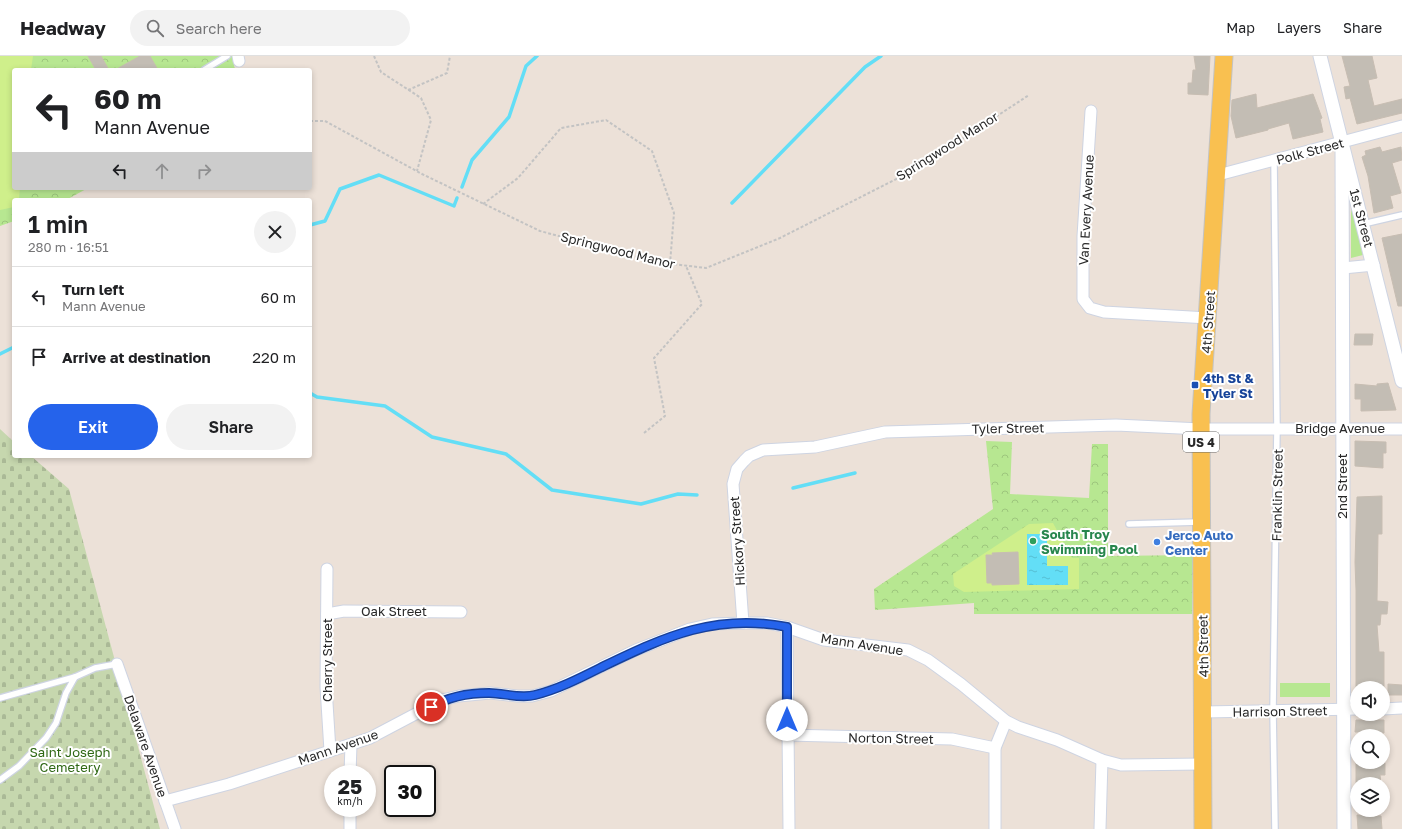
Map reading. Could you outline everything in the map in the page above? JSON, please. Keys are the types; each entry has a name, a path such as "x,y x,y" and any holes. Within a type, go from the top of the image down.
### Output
{"main road":[{"name":"4th Street","path":"1203,829 1201,429 1218,175 1224,56"}],"street":[{"name":"1st Street","path":"1320,56 1374,265 1402,381"},
{"name":"Van Every Avenue","path":"1091,111 1083,236 1083,299 1090,308 1104,312 1208,318"},
{"name":"Polk Street","path":"1218,175 1402,126"},
{"name":"2nd Street","path":"1342,142 1344,829"},
{"path":"1343,268 1374,265"},
{"name":"Tyler Street","path":"744,461 749,456 763,450 814,447 885,432 1116,425 1201,429 1277,428"},
{"name":"Bridge Avenue","path":"1277,428 1402,429"},
{"name":"Hickory Street","path":"743,623 733,484 737,469 744,461"},
{"name":"Cherry Street","path":"327,569 326,687 330,751"},
{"name":"Oak Street","path":"327,614 344,611 462,612"},
{"name":"Mann Avenue","path":"165,801 229,784 370,738 442,700 459,696 490,693 532,696 551,691 636,650 690,629 712,624 767,623 787,627 824,640 908,650 928,660 961,684 1006,721 1018,727 1057,740 1102,760 1121,766 1203,764"},
{"path":"787,627 789,829"},
{"name":"Delaware Avenue","path":"117,664 175,829"},
{"path":"1390,709 1402,708"},
{"name":"Harrison Street","path":"1203,712 1350,710"},
{"path":"995,829 995,748 1006,721"},
{"name":"Norton Street","path":"787,735 952,739 995,748"},
{"path":"350,745 350,765"},
{"path":"1100,829 1102,760"},
{"path":"350,817 350,829"}],"lane":[{"path":"207,68 227,56"},
{"name":"Franklin Street","path":"1274,160 1277,428 1273,711 1275,829"},
{"path":"1363,224 1402,215"},
{"path":"1129,524 1201,522"},
{"path":"0,698 75,677 96,668 117,664"},
{"path":"0,780 19,766 46,738 56,723 66,693 75,677"}],"path":[{"path":"374,56 381,72 421,98 431,120 417,171"},
{"path":"408,90 447,73 450,56"},
{"name":"Springwood Manor","path":"312,121 325,121 417,171 540,231 656,262 706,268 780,238 918,168 1029,95"},
{"path":"483,204 518,178 561,128 606,120 652,151 674,213 670,264"},
{"path":"644,433 665,416 654,358 702,304 686,266"}],"green space":[{"path":"0,56 244,56 234,65 235,68 12,68 12,190 84,190 70,198 12,198 12,222 0,226"},
{"path":"0,56 33,56 31,68 12,68 12,190 20,190 19,198 12,198 12,207 0,210"},
{"path":"1351,204 1354,205 1363,255 1351,258"},
{"name":"Saint Joseph Cemetery","path":"0,429 12,440 12,458 33,458 69,489 160,829 0,829"},
{"name":"South Troy Swimming Pool","path":"986,441 1012,442 1010,494 1089,498 1092,444 1108,444 1108,556 1193,555 1192,614 974,614 974,603 875,610 874,589 993,509"},
{"name":"South Troy Swimming Pool","path":"1053,523 1072,558 1079,558 1079,589 964,592 954,586 953,574 1029,524"},
{"path":"1280,683 1330,683 1330,697 1280,697"}],"water":[{"name":"South Troy Swimming Pool","path":"1027,534 1047,534 1047,566 1068,566 1068,585 1027,585"}],"building":[{"path":"88,56 101,56 108,68 95,68"},
{"path":"140,56 150,56 157,68 119,68"},
{"path":"1194,56 1210,56 1208,95 1188,94 1188,83 1192,83 1193,70 1196,70"},
{"path":"1342,56 1372,56 1377,78 1368,80 1374,106 1402,99 1402,113 1357,124 1350,98 1346,99 1344,87 1350,86"},
{"path":"1256,94 1257,108 1313,94 1322,118 1320,119 1323,132 1293,139 1289,123 1236,138 1231,116 1232,100"},
{"path":"1380,147 1382,152 1401,147 1402,160 1392,163 1401,193 1390,196 1393,208 1374,213 1368,176 1362,157 1366,155 1365,151"},
{"path":"1402,234 1402,306 1398,306 1382,238"},
{"path":"1355,334 1373,334 1372,345 1354,345"},
{"path":"1388,383 1396,410 1361,411 1361,399 1355,399 1355,384 1377,386 1377,384"},
{"path":"1355,441 1386,442 1386,453 1383,453 1383,468 1355,466"},
{"path":"1382,496 1382,534 1378,534 1377,601 1388,602 1387,614 1381,614 1380,625 1377,625 1379,652 1384,652 1384,681 1356,681 1355,562 1357,497"},
{"path":"1018,552 1019,584 992,585 992,583 987,583 986,555 993,555 992,553"},
{"path":"1390,684 1402,685 1402,695 1390,695"},
{"path":"1356,721 1384,721 1384,729 1355,729"},
{"path":"1356,769 1385,769 1385,775 1380,775 1380,777 1356,777"},
{"path":"1357,817 1381,817 1382,829 1358,829"}],"waterway":[{"path":"462,187 472,160 509,117 526,66 537,56"},
{"path":"732,203 865,67 881,56"},
{"path":"312,224 325,221 340,189 379,175 454,206 457,198"},
{"path":"0,354 12,348"},
{"path":"312,394 317,397 385,406 432,437 506,454 552,490 641,504 678,494 697,495"},
{"path":"793,488 855,473"}],"place":[{"name":"4th St & Tyler St","path":"1195,385"},
{"name":"South Troy Swimming Pool","path":"1033,541"},
{"name":"Jerco Auto Center","path":"1157,542"}],"route":[{"path":"431,707 442,700 459,696 490,693 532,696 551,691 636,650 690,629 712,624 767,623 787,627 787,720"}]}
